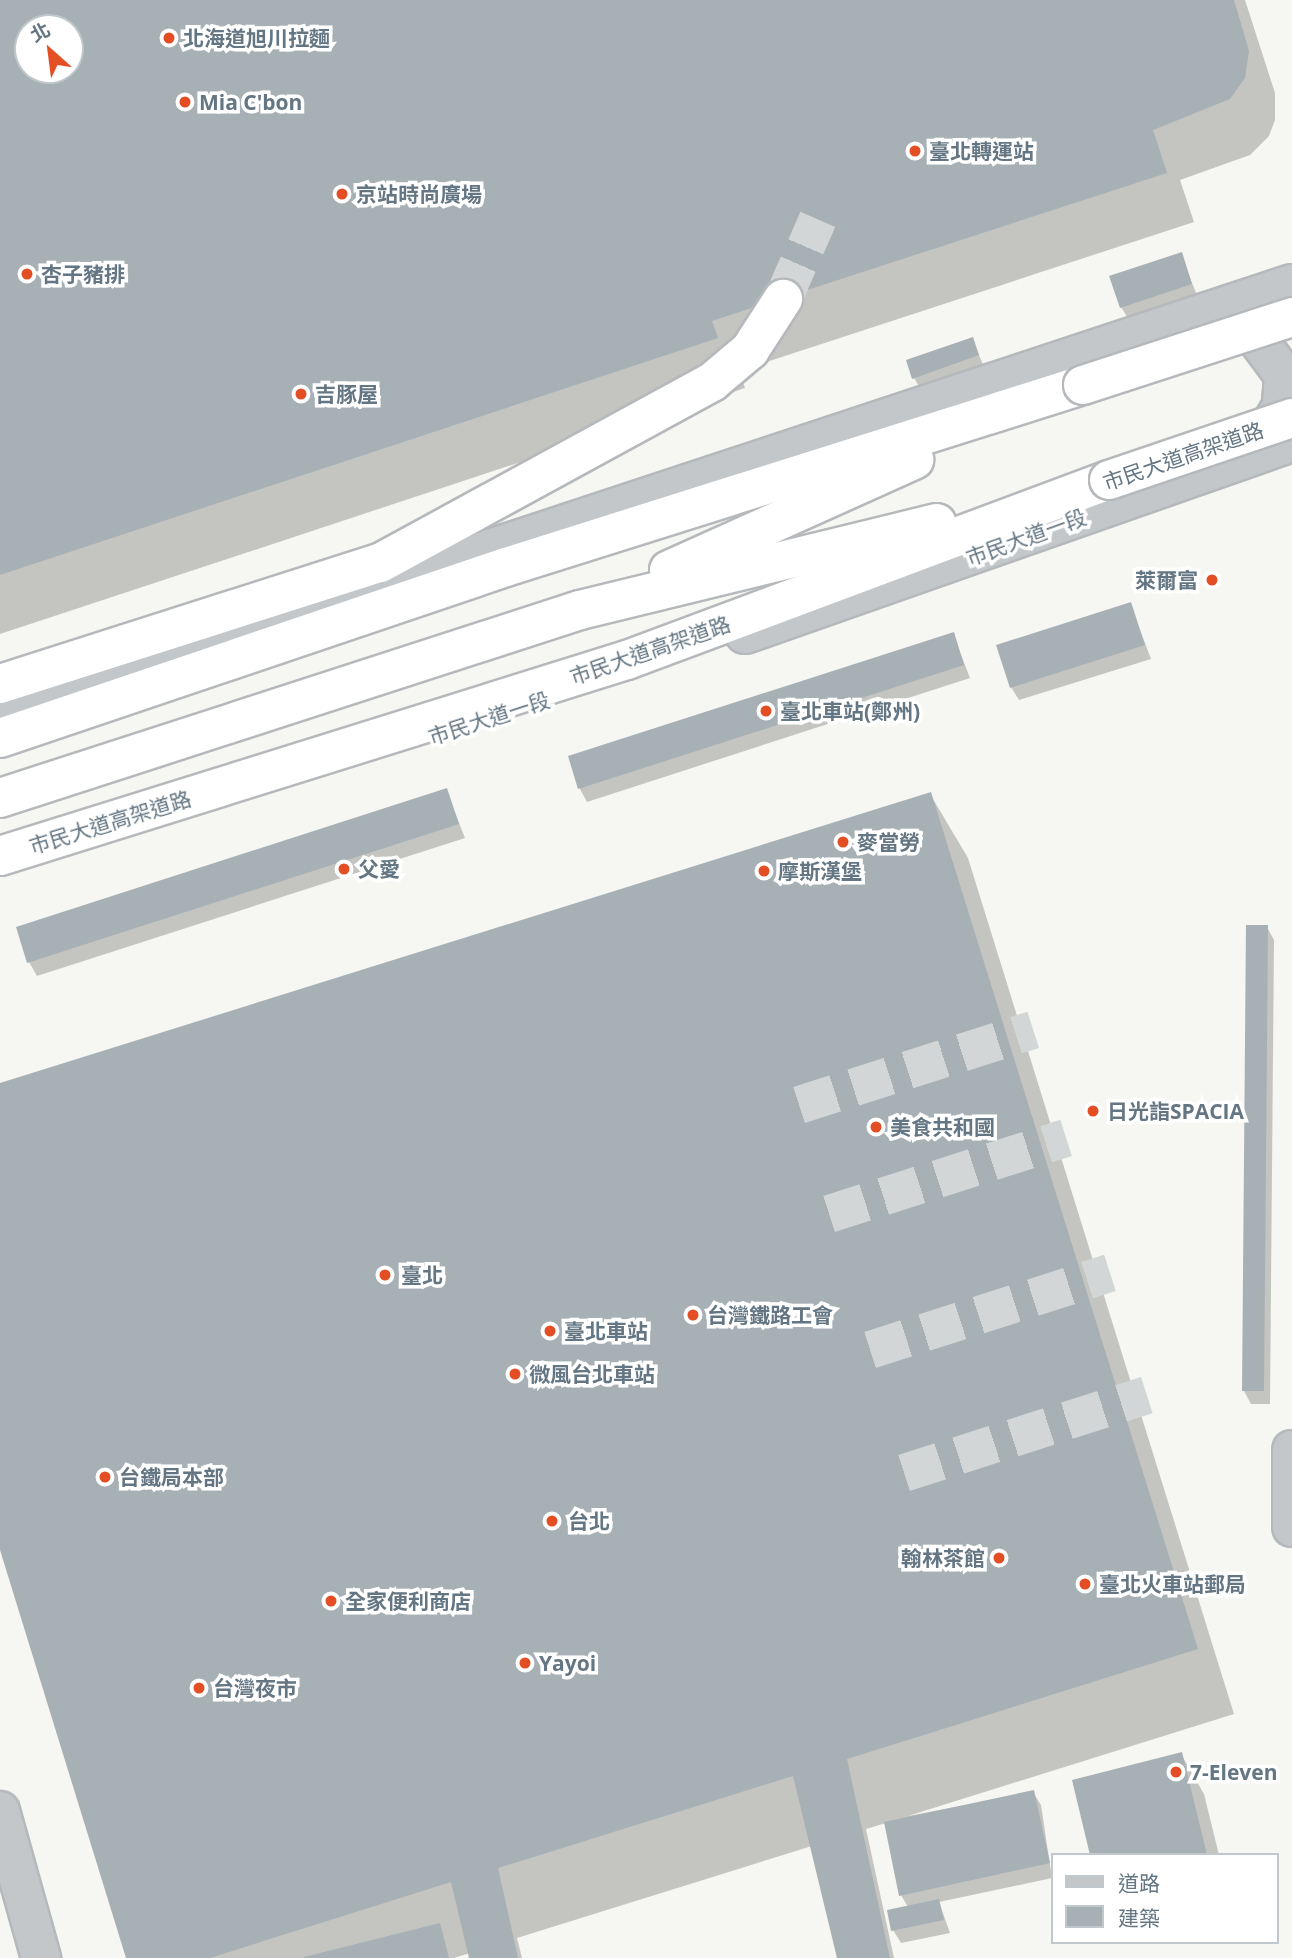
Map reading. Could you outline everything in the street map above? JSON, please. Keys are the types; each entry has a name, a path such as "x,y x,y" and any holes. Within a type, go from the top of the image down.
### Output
{"highway":[{"path":"0,684 380,563 712,382 750,350 783,299"},
{"path":"0,738 506,567 1292,317"},
{"path":"580,610 1083,385"},
{"name":"市民大道高架道路","path":"0,856 627,660 1109,480 1292,418"},
{"path":"0,798 580,610 1109,480"}],"street":[{"path":"0,711 1292,284"},
{"path":"1216,308 1246,324 1284,375 1282,406 1268,435 1250,457"},
{"name":"市民大道一段","path":"0,874 871,593 1292,442"},
{"path":"1292,1450 1292,1527"},
{"path":"0,1811 41,1958"}],"building":[{"name":"京站時尚廣場","path":"0,0 1234,0 1249,51 1245,78 1230,99 1153,130 1167,173 712,321 718,338 0,575"},
{"path":"1182,252 1192,284 1120,308 1109,276"},
{"path":"973,337 979,355 912,379 906,360"},
{"path":"1131,602 1145,645 1010,688 996,645"},
{"name":"臺北車站(鄭州)","path":"954,632 964,665 578,789 568,756"},
{"path":"447,788 459,824 27,963 16,927"},
{"name":"臺北車站","path":"931,792 1198,1649 847,1759 890,1958 837,1958 793,1776 498,1868 518,1958 469,1958 451,1882 210,1958 126,1958 0,1550 0,1083"},
{"path":"1246,925 1268,925 1264,1391 1242,1391"},
{"path":"1182,1752 1207,1853 1090,1853 1072,1780"},
{"path":"1034,1790 1050,1863 899,1896 884,1822"},
{"path":"939,1899 944,1920 891,1931 887,1910"},
{"path":"440,1923 449,1958 304,1958 304,1957"}],"tunnel":[{"path":"783,299 818,219"},
{"path":"799,1105 1033,1030"},
{"path":"829,1214 1066,1138"},
{"path":"870,1350 1110,1273"},
{"path":"904,1473 1147,1395"}],"place":[{"name":"北海道旭川拉麵","path":"169,38"},
{"name":"Mia C'bon","path":"185,102"},
{"name":"臺北轉運站","path":"915,151"},
{"name":"京站時尚廣場","path":"342,194"},
{"name":"杏子豬排","path":"27,274"},
{"name":"吉豚屋","path":"301,394"},
{"name":"萊爾富","path":"1212,580"},
{"name":"臺北車站(鄭州)","path":"766,711"},
{"name":"麥當勞","path":"843,842"},
{"name":"父愛","path":"344,869"},
{"name":"摩斯漢堡","path":"764,871"},
{"name":"日光詣SPACIA","path":"1093,1111"},
{"name":"美食共和國","path":"876,1127"},
{"name":"臺北","path":"385,1275"},
{"name":"台灣鐵路工會","path":"693,1315"},
{"name":"臺北車站","path":"550,1331"},
{"name":"微風台北車站","path":"515,1374"},
{"name":"台鐵局本部","path":"105,1477"},
{"name":"台北","path":"552,1521"},
{"name":"翰林茶館","path":"999,1558"},
{"name":"臺北火車站郵局","path":"1085,1584"},
{"name":"全家便利商店","path":"331,1601"},
{"name":"Yayoi","path":"525,1663"},
{"name":"台灣夜市","path":"199,1688"},
{"name":"7-Eleven","path":"1176,1772"}]}
